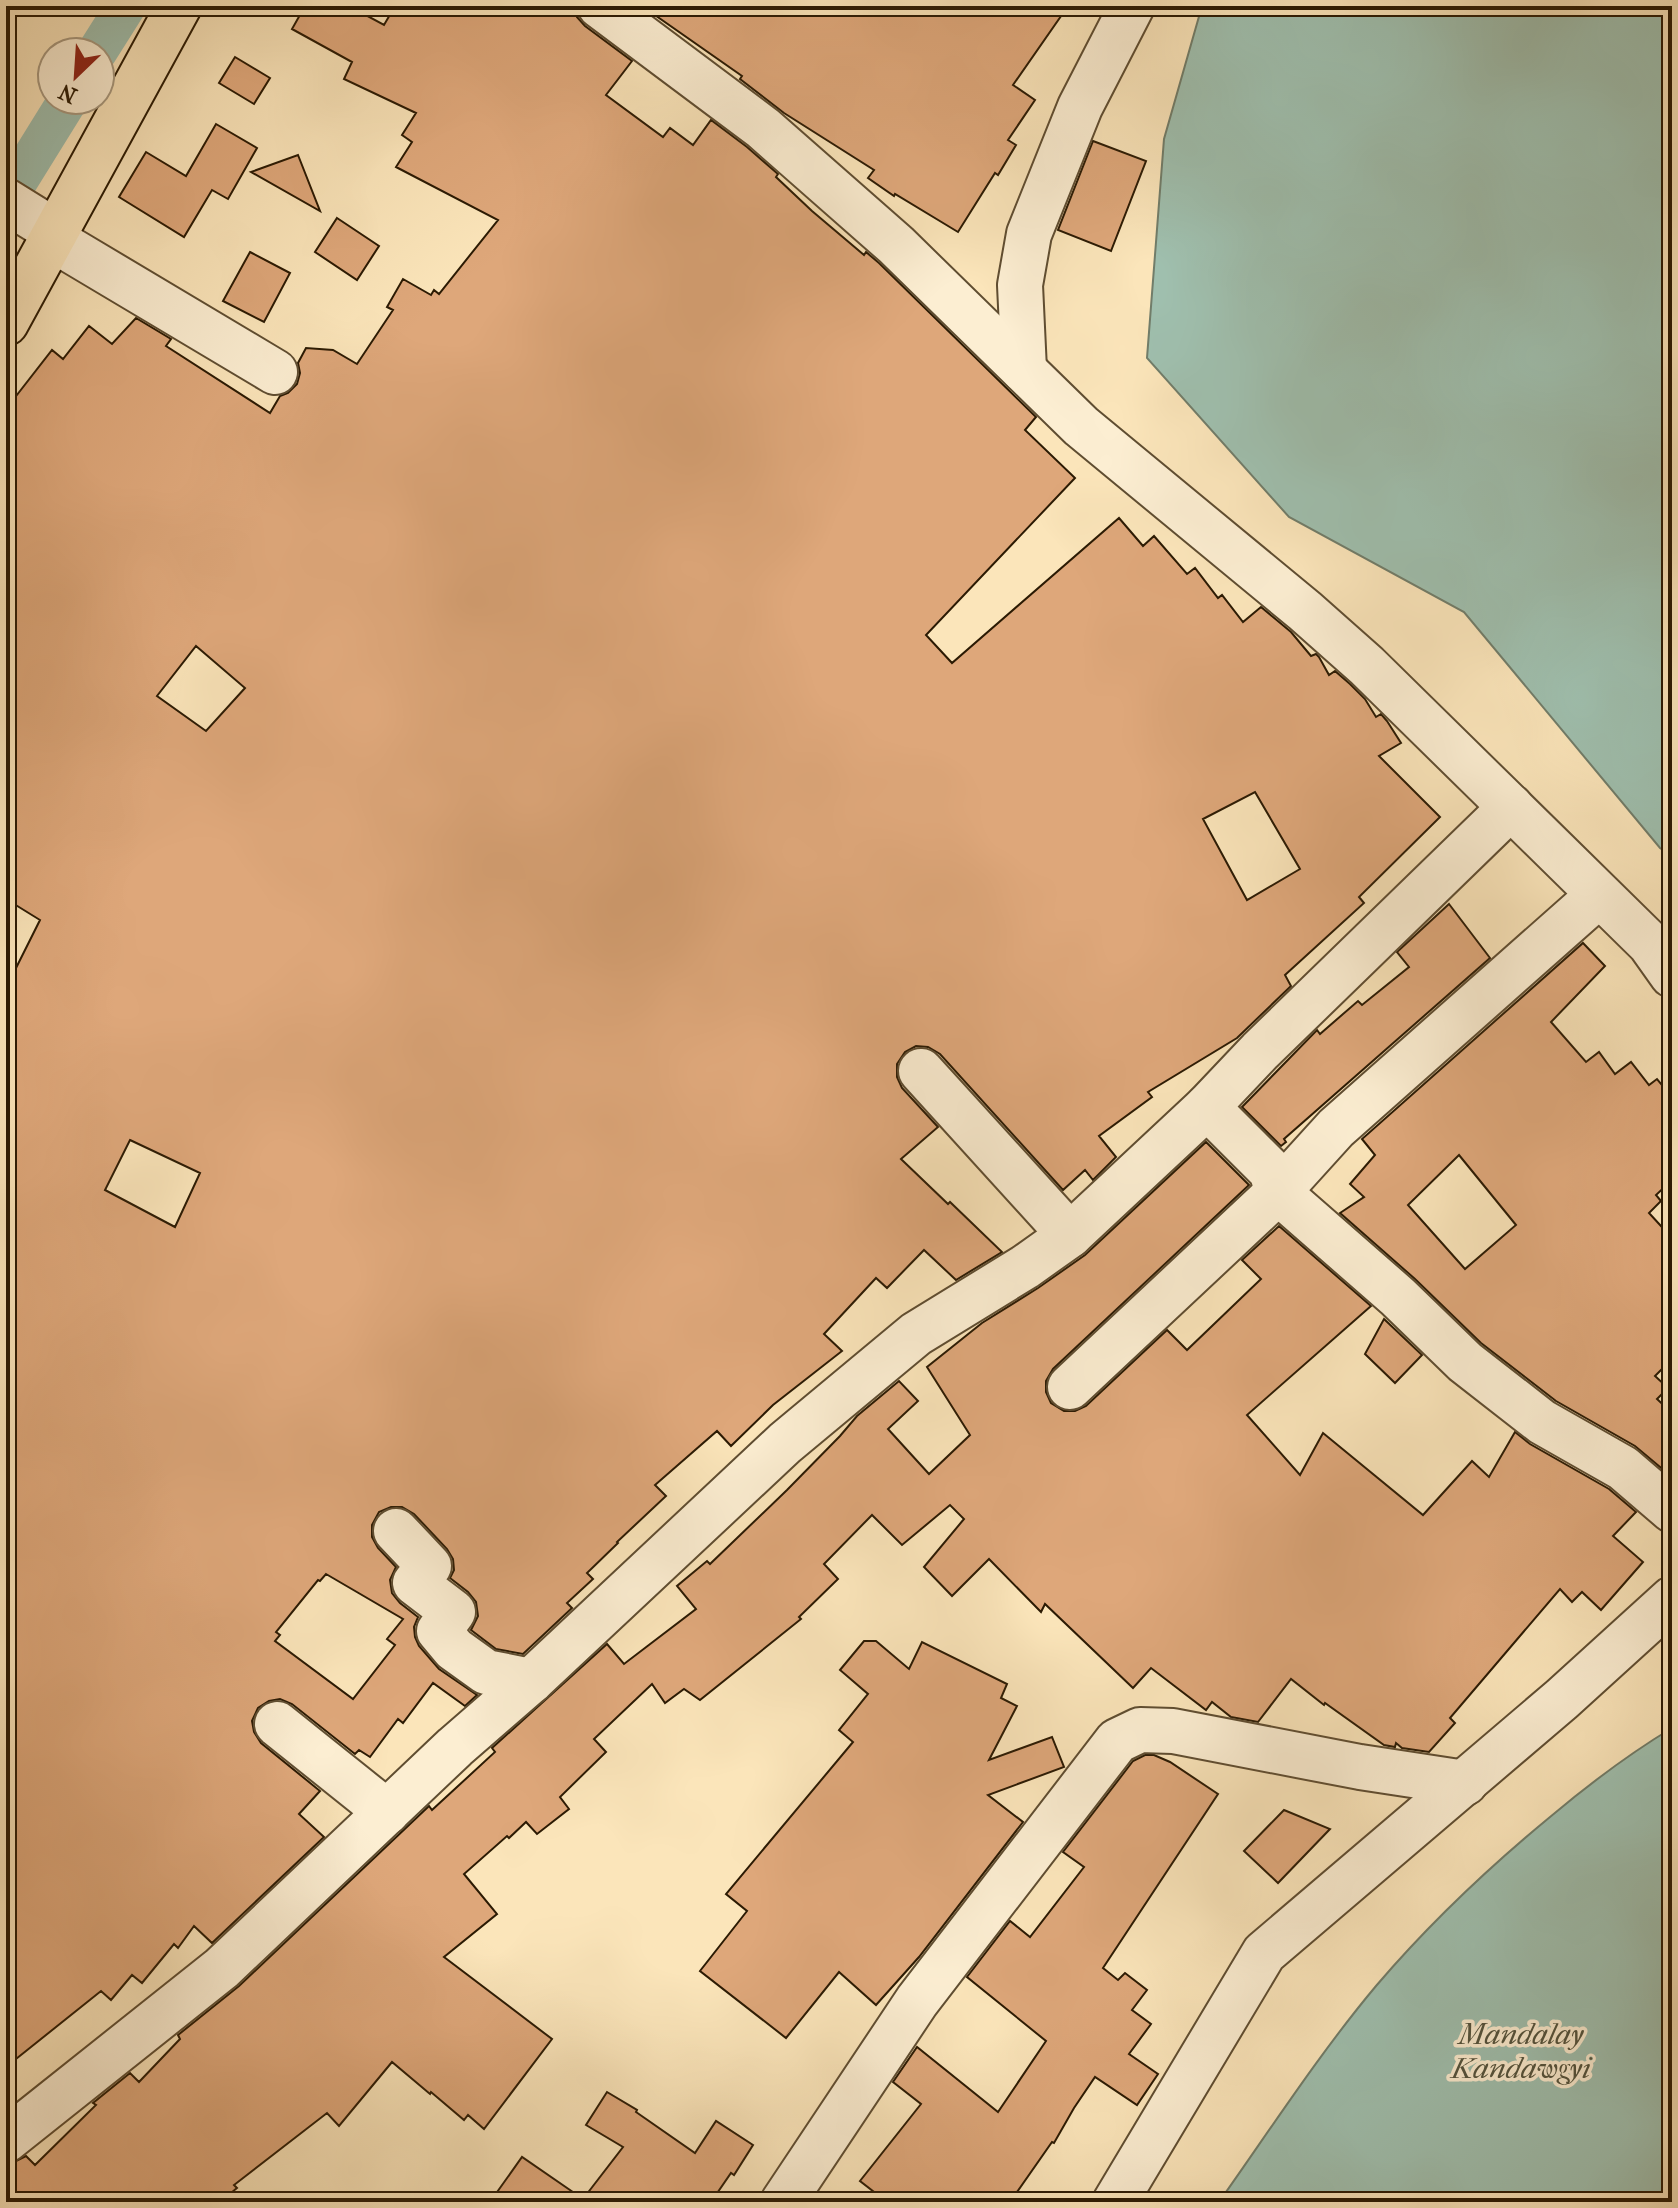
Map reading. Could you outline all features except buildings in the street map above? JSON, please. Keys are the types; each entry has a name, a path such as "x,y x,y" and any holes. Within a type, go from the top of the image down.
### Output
{"main road":[{"path":"6,323 36,222 179,6"}],"street":[{"path":"600,6 763,128 896,245 1081,426 1316,620 1367,666 1650,944 1672,975"},
{"path":"1024,370 1020,285 1029,234 1080,107 1132,6"},
{"path":"36,222 275,372"},
{"path":"6,2140 222,1968 455,1747 531,1681 808,1423 916,1334 1025,1267 1070,1235 1207,1107 1260,1051 1511,807"},
{"path":"1070,1387 1278,1192 1336,1128 1599,895"},
{"path":"921,1071 1070,1235"},
{"path":"1207,1107 1271,1171 1278,1192 1398,1297 1465,1362 1542,1422 1623,1468 1672,1510"},
{"path":"396,1531 429,1566 415,1583 453,1612 439,1631 454,1649 486,1672 531,1681"},
{"path":"1115,2202 1264,1953 1562,1699 1672,1599"},
{"path":"277,1724 387,1812"},
{"path":"783,2202 917,2001 1117,1741 1140,1730 1173,1731 1360,1767 1465,1783"}],"water":[{"path":"1202,6 1672,6 1672,856 1660,848 1464,612 1289,517 1147,358 1164,139"},
{"name":"Mandalay Kandawgyi","path":"1672,1728 1672,2202 1219,2202 1335,2038 1376,1986 1438,1919 1481,1877 1579,1793"}],"waterway":[{"path":"107,36 126,6"},
{"path":"6,200 58,116"}]}
